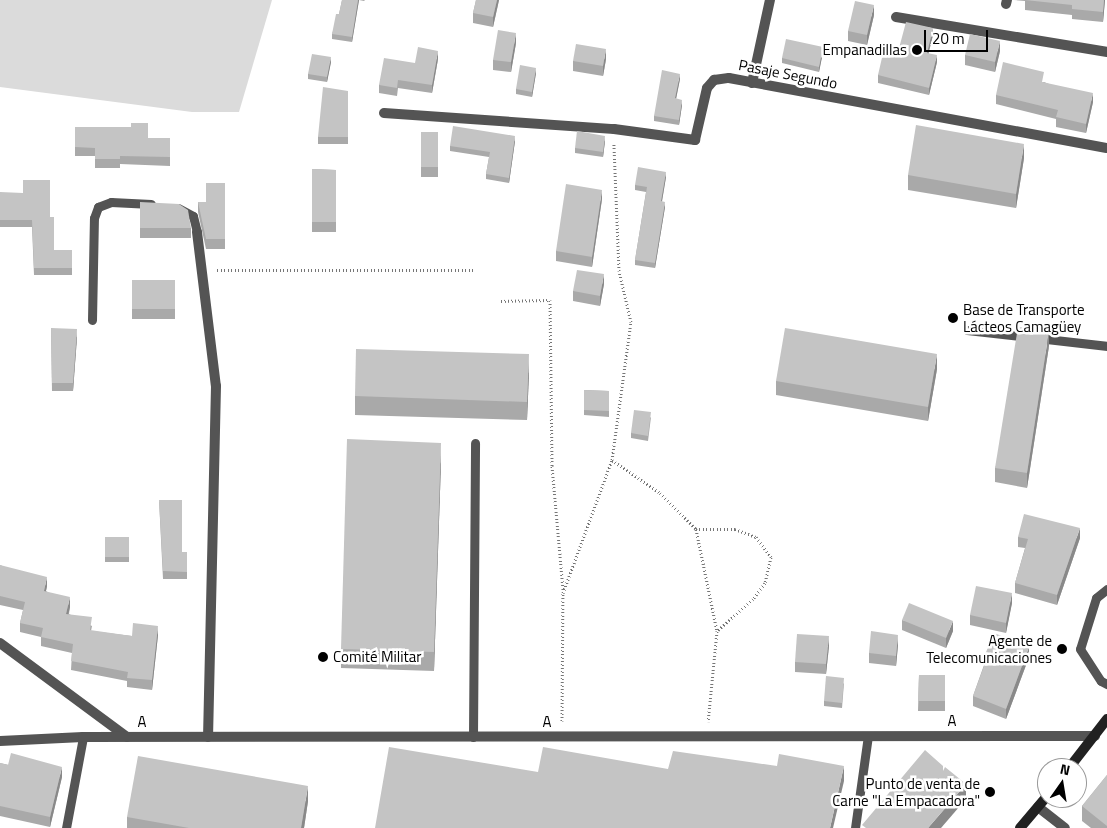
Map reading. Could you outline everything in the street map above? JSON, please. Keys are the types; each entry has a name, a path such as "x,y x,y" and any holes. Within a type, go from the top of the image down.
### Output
{"main road":[{"path":"1077,758 1107,719"},
{"path":"1020,828 1037,808"}],"street":[{"path":"752,83 770,0"},
{"path":"896,17 1107,52"},
{"name":"Pasaje Segundo","path":"384,113 614,129 695,140 707,88 714,80 729,78 1107,148"},
{"path":"197,232 216,386 208,737"},
{"path":"0,643 126,737"},
{"name":"A","path":"0,741 83,737 1095,736"},
{"path":"1039,808 1065,828"}],"lane":[{"path":"92,320 94,218 98,207 111,202 182,208 193,216 197,232"},
{"path":"967,330 1107,346"},
{"path":"473,737 475,443"},
{"path":"1107,589 1096,598 1080,648 1101,681 1107,684"},
{"path":"854,828 868,736"},
{"path":"66,828 83,737"}],"path":[{"path":"563,593 612,460 631,322 619,271 614,129"},
{"path":"202,270 474,270"},
{"path":"501,301 550,300 552,466 563,593 561,736"},
{"path":"612,460 660,494 696,528 716,631 706,736"},
{"path":"696,528 735,529 756,537 770,557 764,584 753,599 716,631"}],"shaded area":[{"path":"0,0 272,0 239,112 192,112 0,87"}],"building":[{"path":"342,0 358,0 352,37 332,34 336,14 339,14"},
{"path":"476,0 497,0 493,17 473,13"},
{"path":"1025,0 1104,0 1103,12 1072,9 1072,5"},
{"path":"855,1 874,5 867,35 848,31"},
{"path":"906,22 933,28 927,53 937,55 929,88 878,75 884,49 898,52"},
{"path":"498,30 516,33 511,62 493,60"},
{"path":"970,34 1000,41 995,62 965,55"},
{"path":"786,39 823,47 819,67 782,58"},
{"path":"576,44 606,49 603,66 573,61"},
{"path":"418,47 438,51 432,85 398,80 397,88 379,85 384,58 415,63"},
{"path":"312,54 331,57 327,77 308,74"},
{"path":"1003,62 1044,72 1042,82 1093,93 1086,124 1056,117 1058,110 996,95"},
{"path":"520,65 536,68 532,92 516,89"},
{"path":"662,70 680,74 675,98 682,100 679,120 654,116"},
{"path":"323,87 348,91 348,137 318,137"},
{"path":"131,123 148,123 148,138 170,138 170,157 120,156 120,159 95,159 95,148 75,147 75,127 131,127"},
{"path":"916,125 1024,144 1016,194 908,175"},
{"path":"453,126 515,136 509,178 486,174 490,152 450,146"},
{"path":"577,131 605,136 603,152 575,148"},
{"path":"421,132 438,132 438,167 421,167"},
{"path":"638,167 666,172 661,201 665,202 655,263 635,260 647,187 635,185"},
{"path":"312,169 336,170 336,222 312,222"},
{"path":"23,180 50,180 50,217 54,217 54,250 72,250 72,268 34,268 32,220 0,220 0,192 23,193"},
{"path":"206,183 225,183 225,239 206,239 198,202 206,202"},
{"path":"566,184 602,190 592,257 556,251"},
{"path":"140,202 179,204 188,210 191,228 140,228"},
{"path":"577,270 604,274 600,296 573,291"},
{"path":"132,280 175,280 175,309 132,309"},
{"path":"1018,327 1049,331 1027,473 995,468"},
{"path":"51,328 77,329 73,383 52,383"},
{"path":"785,328 937,354 928,407 776,381"},
{"path":"356,349 529,354 527,402 355,396"},
{"path":"584,390 609,391 609,411 584,410"},
{"path":"634,410 651,412 648,436 631,433"},
{"path":"347,439 441,443 434,652 341,649"},
{"path":"159,500 182,500 182,552 187,552 187,572 163,571"},
{"path":"1024,514 1080,528 1057,595 1015,583 1028,539 1018,537"},
{"path":"105,537 129,537 129,557 105,557"},
{"path":"0,565 47,577 44,591 70,597 66,614 92,617 90,630 132,636 133,623 158,626 152,680 127,678 128,672 71,661 73,644 41,637 43,628 20,623 25,602 0,596"},
{"path":"976,586 1012,593 1006,623 970,615"},
{"path":"909,603 953,621 946,638 902,620"},
{"path":"871,631 898,635 896,656 869,653"},
{"path":"994,633 1029,647 1006,709 973,696 987,658 984,657"},
{"path":"797,634 829,636 826,664 795,662"},
{"path":"919,675 945,675 945,701 918,701"},
{"path":"826,676 844,678 842,703 824,701"},
{"path":"389,747 538,772 543,747 668,769 673,751 777,766 779,754 844,766 830,828 375,828"},
{"path":"925,750 943,766 943,771 945,767 966,784 928,828 866,828 862,825"},
{"path":"11,753 62,767 50,817 0,806 0,763 8,765"},
{"path":"138,756 308,786 301,828 189,828 127,817"},
{"path":"1107,775 1107,826 1084,808 1087,808 1087,800"}],"place":[{"name":"Empanadillas","path":"917,50"},
{"name":"Base de Transporte Lácteos Camagüey","path":"953,318"},
{"name":"Agente de Telecomunicaciones","path":"1062,649"},
{"name":"Comité Militar","path":"323,657"},
{"name":"Punto de venta de Carne \"La Empacadora\"","path":"990,792"}]}
